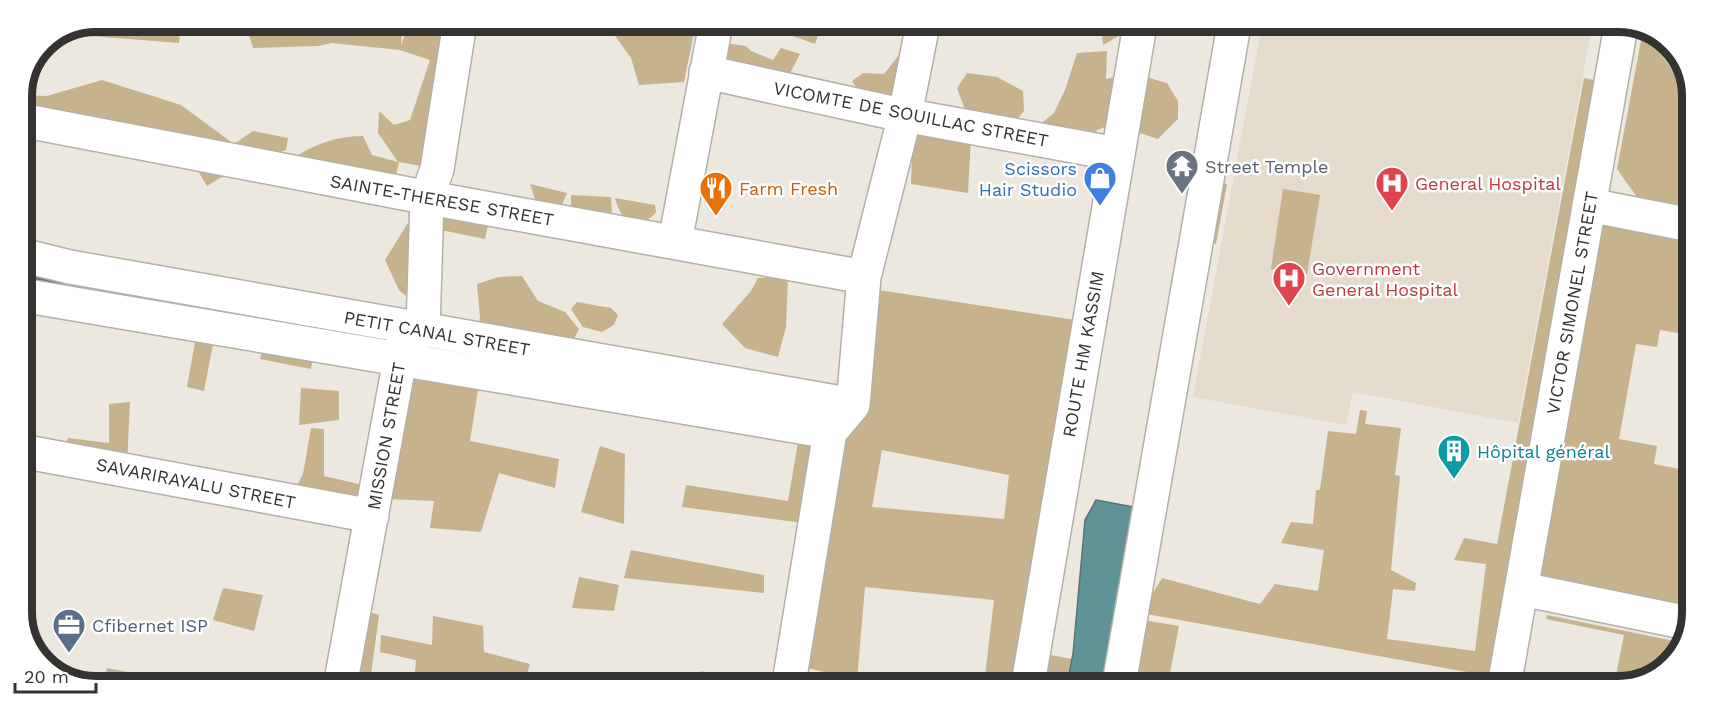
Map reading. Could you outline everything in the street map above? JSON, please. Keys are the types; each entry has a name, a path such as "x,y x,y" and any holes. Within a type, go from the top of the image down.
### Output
{"street":[{"path":"423,330 427,198 437,169 458,32"},
{"path":"675,242 714,32"},
{"path":"790,676 830,432 853,405 864,277 905,115 921,32"},
{"name":"ROUTE HM KASSIM","path":"1029,676 1139,32"},
{"path":"1120,676 1233,32"},
{"name":"VICTOR SIMONEL STREET","path":"1506,676 1620,32"},
{"name":"VICOMTE DE SOUILLAC STREET","path":"706,72 905,115 1117,154"},
{"name":"SAINTE-THERESE STREET","path":"32,122 427,198 864,277"},
{"path":"1589,205 1682,223"},
{"name":"PETIT CANAL STREET","path":"32,258 70,267 853,405"},
{"name":"PETIT CANAL STREET","path":"32,297 830,432"},
{"name":"MISSION STREET","path":"342,676 399,360 403,343 423,330"},
{"name":"SAVARIRAYALU STREET","path":"32,452 372,516"},
{"path":"1522,589 1681,622"}],"shaded area":[{"path":"96,32 180,32 179,43 75,35"},
{"path":"248,32 402,32 401,46 406,32 449,32 437,169 399,162 395,179 319,172 298,155 329,141 363,136 372,155 398,162 378,133 379,111 394,125 410,120 430,60 400,50 332,43 318,46 253,48"},
{"path":"612,32 694,32 684,82 639,85 631,58"},
{"path":"790,32 819,32 815,44 790,35"},
{"path":"1102,32 1126,32 1103,45"},
{"name":"General Hospital","path":"1261,32 1591,32 1518,423 1353,392 1346,425 1193,397"},
{"path":"1642,36 1651,41 1681,83 1682,208 1639,200 1617,169"},
{"path":"910,41 903,105 866,102 852,81 863,73 884,74"},
{"path":"725,43 746,46 751,51 773,60 781,48 800,54 780,93 715,69"},
{"path":"1107,51 1106,79 1127,74 1123,120 1097,130 1086,149 1038,126 1054,113 1065,90 1077,53"},
{"path":"967,73 997,77 1023,91 1024,111 1009,129 965,110 957,88"},
{"path":"1135,74 1167,83 1178,101 1178,119 1158,139 1131,130"},
{"path":"1584,78 1610,83 1500,676 1489,676 1141,613 1162,578 1260,604 1275,584 1318,591 1324,550 1281,543 1291,522 1313,524 1316,490 1320,490 1328,431 1356,434 1360,410 1367,411 1365,424 1401,428 1395,475 1400,476 1391,570 1416,583 1415,591 1393,589 1387,639 1475,651 1486,564 1454,560 1464,538 1497,544"},
{"path":"102,80 181,105 234,144 253,131 288,138 286,150 253,158 207,186 196,168 32,136 32,95 47,96"},
{"path":"913,121 971,137 968,193 911,184"},
{"path":"1210,181 1227,184 1216,244 1201,240"},
{"path":"530,184 567,193 560,209 537,205"},
{"path":"1283,189 1320,195 1307,274 1271,269"},
{"path":"571,195 611,197 612,214 595,221 571,207"},
{"path":"424,197 490,215 485,239 436,229 419,307 399,290 385,260"},
{"path":"615,198 655,205 656,212 649,219 636,224 626,219 621,213"},
{"path":"1596,219 1682,235 1682,334 1660,330 1657,347 1636,344 1619,439 1657,446 1654,464 1682,470 1681,621 1523,590"},
{"path":"522,276 538,301 565,312 579,329 570,347 478,334 480,317 477,284 498,277"},
{"path":"788,276 786,327 778,357 745,348 722,324 751,291 758,278"},
{"path":"872,289 1082,321 1022,676 985,676 994,600 865,587 857,676 841,676 800,666","holes":["882,450 1009,475 1004,519 872,507"]},
{"path":"577,302 611,308 618,315 614,325 602,332 583,327 571,309"},
{"path":"197,331 215,334 204,391 187,387"},
{"path":"265,343 314,352 311,369 260,359"},
{"path":"408,374 479,383 470,441 559,459 555,488 499,473 481,532 430,528 434,501 385,499"},
{"path":"301,388 339,391 339,420 299,425"},
{"path":"130,402 127,466 62,454 68,438 109,443 109,404"},
{"path":"311,428 324,429 324,476 359,484 359,507 292,495 303,474"},
{"path":"821,441 803,523 682,507 686,485 788,501 798,442"},
{"path":"600,446 625,454 624,524 581,512"},
{"path":"631,550 764,575 764,593 624,578"},
{"path":"579,577 619,585 614,611 572,608"},
{"path":"223,588 263,595 254,631 213,620"},
{"path":"360,609 379,615 371,676 348,676"},
{"path":"1547,615 1675,641 1664,657 1654,665 1643,671 1616,675 1624,635 1546,619"},
{"path":"433,616 483,626 484,652 530,664 527,676 415,676 416,660 380,652 381,635 432,645"},
{"path":"1137,619 1179,626 1170,676 1127,676"},
{"path":"1040,653 1072,659 1069,676 1035,676"},
{"path":"107,668 148,676 105,676"},
{"path":"701,671 718,676 700,676"}],"water":[{"path":"1096,500 1134,507 1111,676 1069,676 1073,654 1085,520"}],"waterway":[{"path":"32,279 396,341"},
{"path":"418,345 473,355"}],"place":[{"name":"Street Temple","path":"1182,195"},
{"name":"Scissors Hair Studio","path":"1100,207"},
{"name":"General Hospital","path":"1392,212"},
{"name":"Farm Fresh","path":"716,217"},
{"name":"Government General Hospital","path":"1289,307"},
{"name":"Hôpital général","path":"1454,480"},
{"name":"Cfibernet ISP","path":"69,654"}]}
